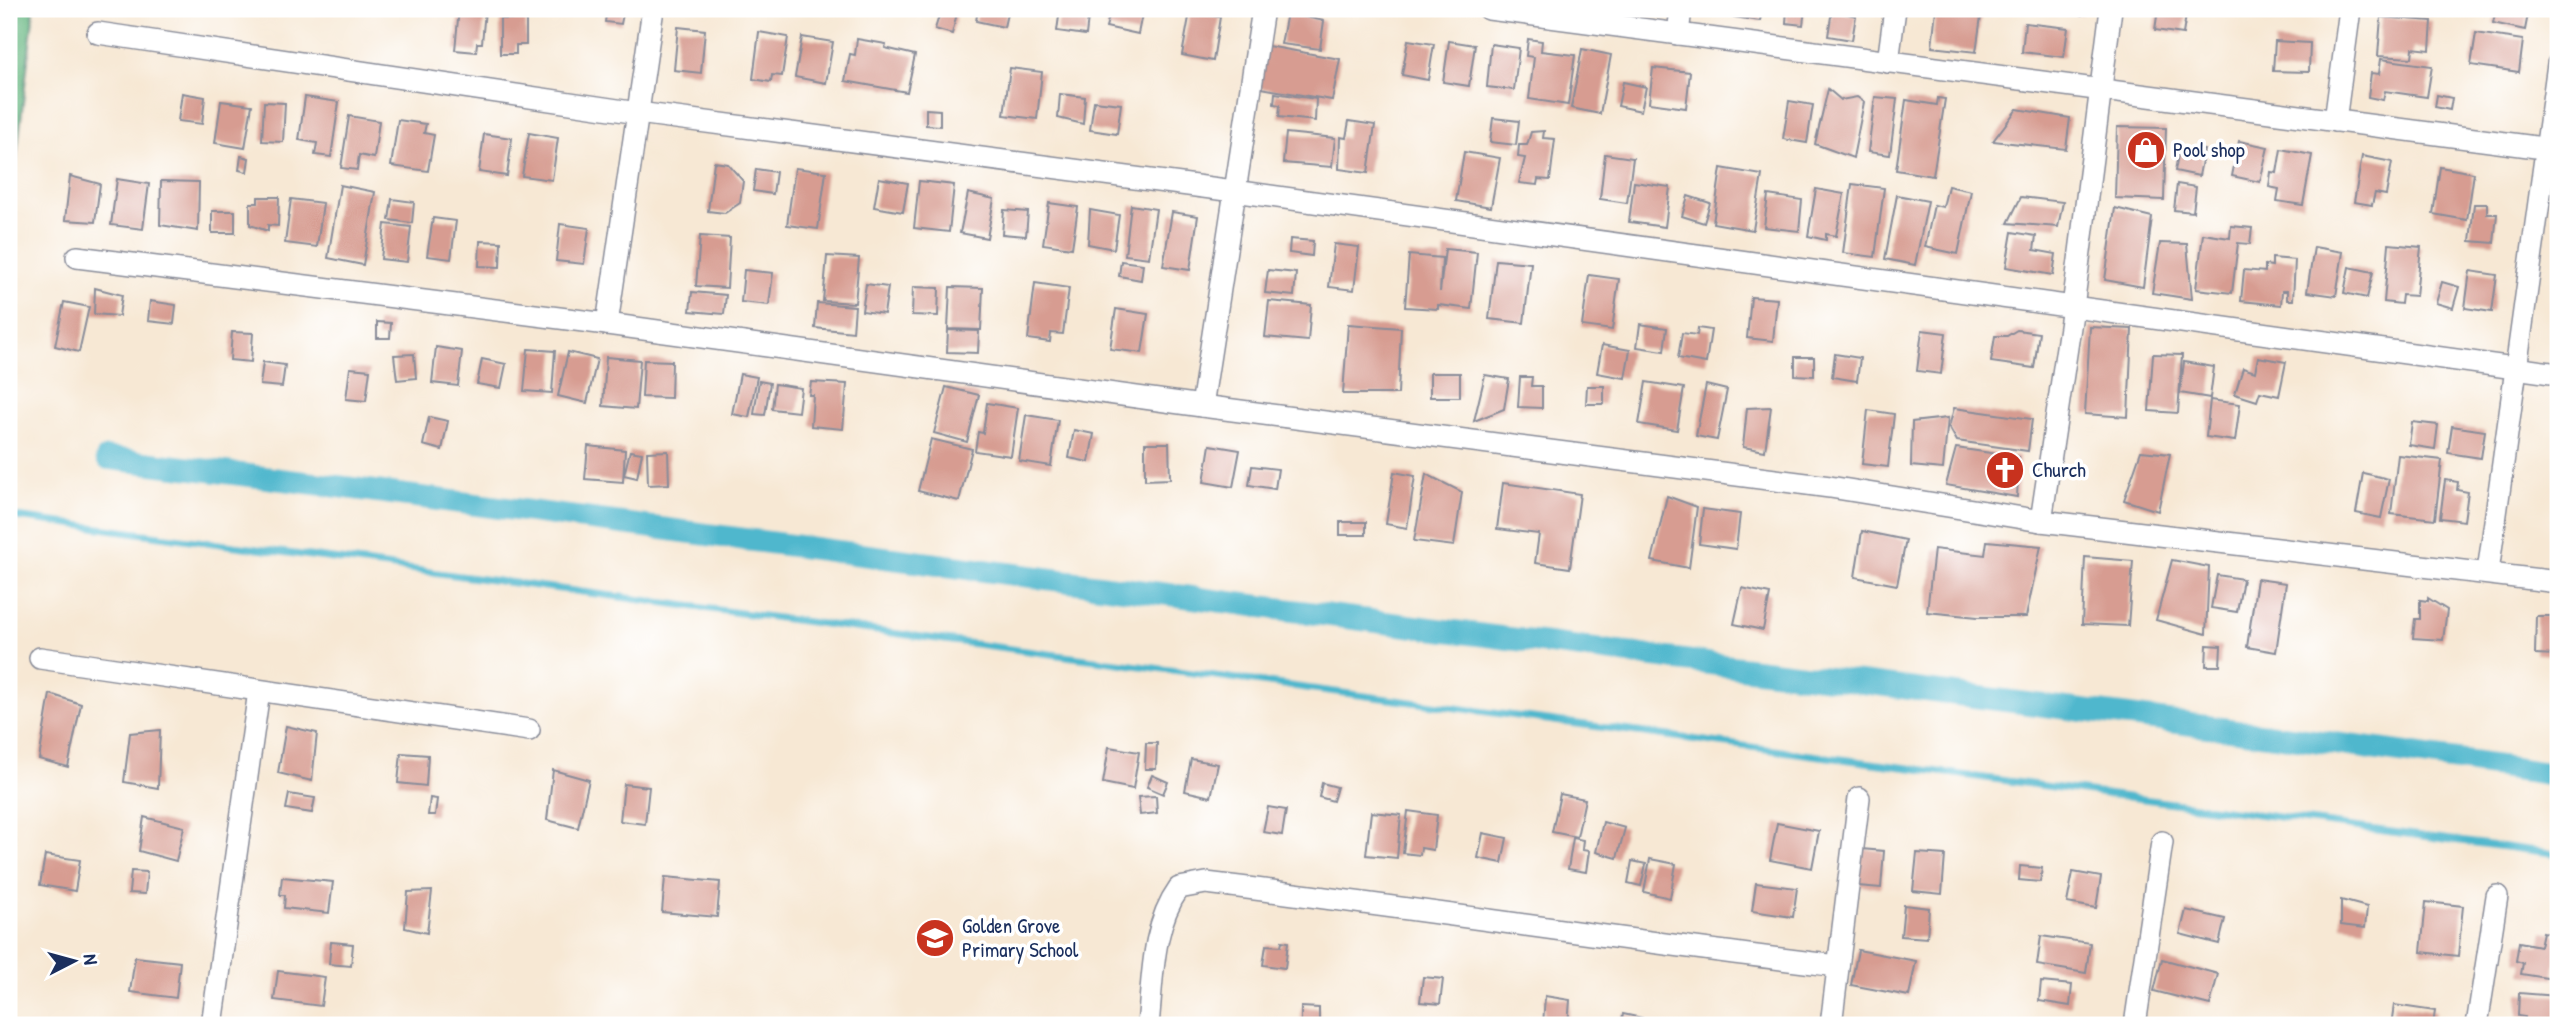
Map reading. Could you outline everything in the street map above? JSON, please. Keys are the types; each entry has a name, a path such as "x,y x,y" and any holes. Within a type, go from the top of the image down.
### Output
{"street":[{"path":"607,324 653,9"},
{"path":"1202,406 1263,9"},
{"path":"1489,9 2552,150"},
{"path":"1678,34 1681,9"},
{"path":"1888,62 1895,9"},
{"path":"2041,521 2073,307 2112,9"},
{"path":"2335,121 2350,9"},
{"path":"98,33 638,113 1234,191 2558,374"},
{"path":"2488,572 2514,369 2552,150 2558,64"},
{"path":"78,257 607,324 1202,406 1829,487 2041,521 2558,582"},
{"path":"40,658 530,730"},
{"path":"212,1025 260,691"},
{"path":"1831,1025 1859,798"},
{"path":"2135,1025 2162,842"},
{"path":"1148,1025 1159,929 1169,902 1179,888 1206,883 1405,906 1710,951 1838,966"},
{"path":"2477,1025 2497,897"}],"green space":[{"path":"9,9 34,9 9,222"}],"building":[{"path":"215,9 238,9 237,15 215,12"},
{"path":"459,9 485,10 482,43 477,43 476,52 455,50"},
{"path":"607,9 624,9 621,24 605,22"},
{"path":"931,9 958,9 952,34 935,29 939,16 930,14"},
{"path":"978,9 1008,9 1004,27 976,21"},
{"path":"1023,9 1047,9 1046,16 1023,13"},
{"path":"1060,9 1089,9 1086,35 1057,31"},
{"path":"1111,9 1143,9 1138,34 1106,27"},
{"path":"1735,9 1762,9 1760,21 1734,17"},
{"path":"1787,9 1805,9 1803,25 1786,23"},
{"path":"1936,9 1982,9 1976,52 1932,47"},
{"path":"2054,9 2083,9 2082,15 2053,12"},
{"path":"2158,9 2187,9 2183,34 2155,30"},
{"path":"2399,9 2433,9 2433,15"},
{"path":"2496,9 2529,9 2525,30 2493,23"},
{"path":"1832,10 1856,16 1852,40 1828,36"},
{"path":"1190,12 1220,17 1213,61 1182,55"},
{"path":"1287,13 1324,21 1320,49 1281,44"},
{"path":"2381,17 2432,21 2430,50 2413,48 2412,58 2378,56"},
{"path":"500,19 526,19 526,45 516,45 516,54 500,54"},
{"path":"2025,23 2068,28 2064,57 2022,52"},
{"path":"678,27 705,30 701,73 674,70"},
{"path":"759,32 788,37 782,76 772,75 771,82 753,79"},
{"path":"2476,33 2523,40 2519,72 2471,65"},
{"path":"802,37 833,42 826,83 795,77"},
{"path":"857,39 886,44 885,48 915,55 907,92 845,81 850,54 855,55"},
{"path":"1528,39 1542,41 1541,51 1575,55 1568,105 1529,99 1534,57 1526,56"},
{"path":"1408,40 1434,44 1428,80 1402,75"},
{"path":"1449,41 1475,45 1469,86 1443,82"},
{"path":"2275,41 2310,43 2309,72 2273,71"},
{"path":"1491,44 1519,48 1514,90 1487,87"},
{"path":"1262,45 1340,59 1332,100 1255,87"},
{"path":"1582,49 1611,55 1600,114 1571,108"},
{"path":"2381,59 2432,66 2427,97 2385,91 2383,100 2368,97 2371,73 2379,74"},
{"path":"1010,68 1042,72 1037,119 1004,115"},
{"path":"1653,68 1690,72 1686,108 1649,103"},
{"path":"1623,82 1646,87 1641,111 1618,106"},
{"path":"1828,89 1841,100 1857,97 1864,102 1853,158 1815,144"},
{"path":"182,93 205,97 202,124 178,121"},
{"path":"1275,93 1316,99 1315,121 1279,117 1280,105 1274,104"},
{"path":"1060,94 1085,97 1083,124 1058,118"},
{"path":"2437,95 2452,98 2450,110 2435,107"},
{"path":"305,97 339,102 331,157 315,155 317,143 299,140"},
{"path":"1875,97 1897,99 1890,155 1868,152"},
{"path":"1938,98 1945,99 1933,176 1896,170 1906,100 1937,105"},
{"path":"221,101 252,105 245,148 215,143"},
{"path":"1094,101 1121,104 1117,134 1090,130"},
{"path":"1789,101 1813,105 1807,143 1783,139"},
{"path":"264,102 285,103 283,142 262,141"},
{"path":"926,109 940,110 940,126 926,125"},
{"path":"2017,109 2070,118 2066,149 1993,141"},
{"path":"349,116 379,121 374,158 359,155 357,170 341,168"},
{"path":"1493,118 1519,121 1516,145 1490,142"},
{"path":"398,120 426,124 424,133 434,135 428,171 391,166"},
{"path":"1349,121 1375,125 1368,173 1339,169 1340,137 1346,138"},
{"path":"2117,127 2166,128 2164,200 2115,198"},
{"path":"1544,131 1543,138 1555,139 1550,180 1538,179 1537,185 1519,183 1525,158 1518,157 1519,145 1527,145 1531,132"},
{"path":"529,133 558,138 552,180 522,176"},
{"path":"1286,133 1335,138 1332,167 1283,163"},
{"path":"484,134 512,138 507,176 479,172"},
{"path":"2239,141 2268,147 2260,182 2232,176"},
{"path":"2179,149 2204,150 2199,176 2175,171"},
{"path":"2281,149 2312,155 2303,205 2277,201 2279,189 2269,187 2271,172 2277,173"},
{"path":"1464,152 1500,158 1491,207 1456,201"},
{"path":"1605,154 1633,158 1627,203 1600,199"},
{"path":"241,156 249,158 247,172 239,170"},
{"path":"2362,156 2392,162 2386,195 2375,193 2372,205 2354,202"},
{"path":"714,162 728,164 743,181 740,203 725,213 708,211"},
{"path":"2440,167 2474,173 2467,220 2433,214"},
{"path":"795,168 826,172 818,229 787,225"},
{"path":"1721,168 1762,175 1753,230 1713,223"},
{"path":"756,169 776,172 773,194 753,191"},
{"path":"70,176 100,184 95,222 65,220"},
{"path":"879,178 908,183 903,212 874,207"},
{"path":"117,179 149,184 143,229 111,225"},
{"path":"161,181 199,182 198,231 160,225"},
{"path":"919,181 954,185 949,232 914,228"},
{"path":"1634,182 1670,187 1665,227 1629,222"},
{"path":"1852,184 1884,188 1875,257 1843,253"},
{"path":"2177,184 2196,187 2193,212 2174,210"},
{"path":"340,185 375,192 363,265 328,258"},
{"path":"1948,186 1971,191 1958,254 1925,247 1934,205 1943,207"},
{"path":"1816,189 1844,194 1836,236 1826,234 1826,240 1808,236"},
{"path":"968,193 994,199 987,238 960,233"},
{"path":"1768,195 1802,200 1799,231 1764,227"},
{"path":"1897,195 1928,201 1915,265 1885,259"},
{"path":"1688,196 1710,203 1704,223 1682,216"},
{"path":"258,197 279,197 278,226 268,225 268,231 250,225 250,203 258,203"},
{"path":"2021,197 2063,202 2058,227 2008,223"},
{"path":"291,199 323,203 317,247 285,243"},
{"path":"392,199 414,202 412,223 389,220"},
{"path":"1049,203 1078,207 1072,248 1043,244"},
{"path":"2474,204 2487,204 2487,214 2497,214 2494,243 2470,241"},
{"path":"1131,205 1156,209 1149,258 1125,255"},
{"path":"2115,208 2152,217 2143,287 2105,280"},
{"path":"1004,210 1028,212 1026,236 1002,234"},
{"path":"1090,210 1119,215 1114,249 1088,244"},
{"path":"212,211 235,211 235,233 212,233"},
{"path":"1172,212 1198,216 1190,270 1163,266"},
{"path":"433,218 456,221 451,259 427,256"},
{"path":"385,224 411,227 407,262 381,259"},
{"path":"560,224 589,228 584,264 556,261"},
{"path":"2231,226 2252,228 2250,244 2238,243 2232,293 2196,289 2203,234 2230,238"},
{"path":"2012,232 2036,236 2034,250 2056,254 2053,275 2006,267"},
{"path":"700,236 730,238 727,288 696,286"},
{"path":"1290,239 1313,241 1312,256 1289,253"},
{"path":"480,241 501,242 500,267 479,266"},
{"path":"2160,243 2187,244 2192,299 2152,293"},
{"path":"1334,244 1359,247 1354,290 1329,287"},
{"path":"2389,244 2421,247 2416,296 2402,295 2401,304 2384,302"},
{"path":"2314,247 2343,252 2336,296 2307,292"},
{"path":"1445,249 1477,252 1471,309 1438,305 1438,309 1405,307 1409,255 1442,258 1440,292"},
{"path":"827,256 859,258 855,303 823,301"},
{"path":"2272,258 2295,260 2293,300 2287,300 2287,291 2282,291 2281,305 2241,301 2244,270 2265,272 2265,265 2272,266"},
{"path":"1496,260 1531,263 1524,323 1489,319"},
{"path":"1121,261 1143,264 1141,280 1119,276"},
{"path":"2349,267 2373,272 2367,298 2344,293"},
{"path":"744,270 773,273 769,305 741,302"},
{"path":"1268,270 1296,273 1294,296 1265,293"},
{"path":"2470,271 2497,275 2492,312 2465,308"},
{"path":"1589,275 1619,279 1612,330 1582,326"},
{"path":"2442,282 2459,287 2453,308 2436,303"},
{"path":"1035,283 1069,288 1063,334 1051,333 1050,342 1028,339"},
{"path":"866,284 888,287 884,314 862,311"},
{"path":"913,287 939,288 938,316 912,315"},
{"path":"950,287 983,288 981,330 948,329"},
{"path":"95,288 122,295 119,316 94,314"},
{"path":"692,292 726,295 724,314 690,311"},
{"path":"1751,297 1777,299 1773,341 1747,338"},
{"path":"150,301 176,305 174,324 148,321"},
{"path":"1269,301 1311,305 1308,341 1265,337"},
{"path":"64,302 89,307 79,352 55,346"},
{"path":"817,303 855,306 853,332 815,328"},
{"path":"1116,309 1148,314 1142,353 1110,349"},
{"path":"377,322 391,323 390,338 377,338"},
{"path":"1348,324 1401,328 1398,394 1343,394"},
{"path":"1640,324 1667,328 1664,351 1637,347"},
{"path":"2090,327 2132,329 2128,417 2085,414"},
{"path":"1698,328 1711,330 1706,363 1678,358 1682,333 1697,335"},
{"path":"948,330 979,331 978,353 947,352"},
{"path":"1922,330 1946,333 1941,374 1917,371"},
{"path":"2017,330 2039,333 2034,368 1991,362 1995,336 2007,336"},
{"path":"232,332 253,333 251,362 230,360"},
{"path":"1602,345 1630,350 1625,378 1597,373"},
{"path":"436,347 462,351 458,386 432,383"},
{"path":"528,349 555,351 552,393 524,391"},
{"path":"568,352 597,359 587,403 558,396"},
{"path":"414,354 416,378 397,380 394,355"},
{"path":"1835,354 1860,358 1857,381 1832,377"},
{"path":"2153,354 2182,355 2178,413 2149,411"},
{"path":"606,357 640,360 636,409 603,406"},
{"path":"1795,357 1814,357 1814,376 1795,375"},
{"path":"2258,357 2286,362 2279,396 2260,392 2257,401 2235,394 2243,368 2255,372"},
{"path":"482,359 506,364 501,388 477,384"},
{"path":"644,360 672,361 671,398 642,397"},
{"path":"263,362 285,365 282,387 260,385"},
{"path":"2184,362 2214,367 2210,398 2180,393"},
{"path":"350,368 370,370 366,401 346,399"},
{"path":"1430,373 1460,373 1460,397 1430,397"},
{"path":"740,374 757,377 749,417 732,414"},
{"path":"1485,375 1509,379 1504,409 1474,421"},
{"path":"1520,377 1532,377 1531,386 1542,386 1542,408 1518,407"},
{"path":"759,381 770,383 765,415 754,414"},
{"path":"811,382 847,384 843,429 811,426"},
{"path":"1646,382 1684,388 1677,430 1639,424"},
{"path":"775,384 801,388 798,412 772,409"},
{"path":"1706,385 1727,390 1717,440 1696,436"},
{"path":"1587,386 1604,386 1604,404 1586,404"},
{"path":"946,387 979,395 967,442 934,433"},
{"path":"2210,400 2240,404 2235,441 2206,437"},
{"path":"987,403 1018,408 1011,456 975,451 978,432 983,433"},
{"path":"1771,407 1765,451 1743,447 1747,408"},
{"path":"1954,408 2032,419 2028,451 1957,441 1949,427"},
{"path":"1868,410 1894,414 1888,467 1862,464"},
{"path":"1026,415 1058,420 1051,466 1019,461"},
{"path":"429,417 448,421 442,450 423,445"},
{"path":"1948,418 1943,469 1911,466 1912,422"},
{"path":"2412,422 2438,425 2435,449 2409,445"},
{"path":"2452,426 2485,431 2481,458 2448,453"},
{"path":"1074,430 1094,434 1089,462 1069,458"},
{"path":"931,439 972,449 959,501 918,491"},
{"path":"1145,443 1169,443 1170,479 1145,480"},
{"path":"1210,445 1240,450 1233,487 1204,482"},
{"path":"588,446 625,450 623,482 585,479"},
{"path":"1956,448 2019,457 2017,497 1946,485"},
{"path":"630,451 642,453 637,478 624,475"},
{"path":"668,451 669,484 648,485 647,452"},
{"path":"2141,451 2170,454 2158,511 2124,500"},
{"path":"2398,455 2442,460 2435,519 2391,514"},
{"path":"1252,466 1278,469 1275,489 1249,485"},
{"path":"1394,472 1415,476 1407,528 1386,524"},
{"path":"2363,473 2389,479 2381,518 2356,513"},
{"path":"1426,474 1462,492 1454,546 1414,541"},
{"path":"2445,480 2458,482 2457,490 2468,492 2464,521 2440,518"},
{"path":"1503,483 1580,494 1570,568 1535,563 1539,534 1497,529"},
{"path":"1667,496 1697,507 1689,568 1652,561"},
{"path":"1703,509 1740,514 1736,549 1699,544"},
{"path":"1340,522 1366,522 1366,535 1340,535"},
{"path":"1862,531 1906,540 1897,585 1855,577"},
{"path":"1987,541 2041,546 2026,617 1978,617 1927,612 1934,549 1985,555"},
{"path":"2085,557 2133,561 2128,626 2082,624"},
{"path":"2172,560 2209,567 2206,634 2156,620"},
{"path":"2217,575 2243,579 2237,612 2211,608"},
{"path":"2257,579 2286,583 2276,652 2247,647"},
{"path":"1742,588 1770,594 1763,630 1734,624"},
{"path":"2428,598 2447,610 2443,640 2413,638 2415,619 2420,619 2420,600 2428,601"},
{"path":"2536,616 2557,616 2556,655 2535,654"},
{"path":"2207,645 2221,646 2220,666 2206,666"},
{"path":"50,694 81,704 68,767 39,759"},
{"path":"286,726 317,733 312,781 278,773"},
{"path":"160,730 158,788 124,782 130,733"},
{"path":"1146,743 1157,743 1156,769 1145,769"},
{"path":"1109,747 1139,752 1133,789 1103,783"},
{"path":"401,753 428,755 426,786 398,783"},
{"path":"1191,759 1218,764 1211,797 1185,791"},
{"path":"553,770 589,780 578,828 547,820"},
{"path":"1152,775 1168,782 1163,794 1147,787"},
{"path":"1322,783 1337,787 1333,801 1319,797"},
{"path":"624,784 649,787 645,824 620,821"},
{"path":"289,794 315,798 312,813 286,809"},
{"path":"1560,794 1585,799 1577,837 1552,832"},
{"path":"1156,796 1157,813 1140,815 1138,797"},
{"path":"430,798 437,799 435,815 428,815"},
{"path":"1268,807 1286,810 1282,835 1263,832"},
{"path":"1408,811 1437,815 1433,850 1421,848 1420,855 1403,853"},
{"path":"1371,812 1401,815 1397,858 1366,855"},
{"path":"144,817 184,827 176,861 139,851"},
{"path":"1603,822 1625,828 1617,858 1596,852"},
{"path":"1777,823 1819,831 1812,868 1770,860"},
{"path":"1483,833 1507,838 1502,863 1478,858"},
{"path":"1573,838 1583,840 1582,850 1589,851 1586,872 1568,869"},
{"path":"1861,849 1884,851 1881,888 1858,886"},
{"path":"1917,853 1945,855 1942,894 1913,891"},
{"path":"45,855 80,860 75,891 40,885"},
{"path":"1650,859 1676,864 1670,898 1644,892"},
{"path":"1632,861 1646,864 1641,886 1628,883"},
{"path":"2020,866 2042,868 2040,882 2019,880"},
{"path":"131,871 147,872 145,894 129,893"},
{"path":"2073,872 2101,877 2096,908 2067,903"},
{"path":"282,877 333,882 329,913 284,908 285,895 280,895"},
{"path":"665,877 720,882 717,917 662,912"},
{"path":"1756,883 1797,888 1793,917 1752,911"},
{"path":"432,891 427,933 405,928 408,892"},
{"path":"2341,900 2367,907 2365,928 2341,925"},
{"path":"2426,902 2463,906 2458,956 2421,952"},
{"path":"1904,905 1929,908 1927,938 1901,936"},
{"path":"2186,910 2225,919 2219,944 2180,934"},
{"path":"2543,932 2558,935 2554,979 2521,974 2523,963 2516,961 2519,942 2540,946"},
{"path":"2041,936 2090,943 2086,973 2037,965"},
{"path":"1282,941 1288,942 1285,968 1263,965 1266,945 1281,946"},
{"path":"331,942 353,944 351,966 329,964"},
{"path":"1858,950 1916,961 1909,996 1851,985"},
{"path":"135,957 180,962 176,998 130,992"},
{"path":"2162,959 2218,974 2210,1005 2154,991"},
{"path":"278,971 325,977 321,1006 274,1000"},
{"path":"1423,977 1443,979 1440,1004 1420,1002"},
{"path":"2041,982 2072,985 2070,1006 2039,1001"},
{"path":"2519,993 2558,996 2558,1025 2525,1025 2525,1017 2518,1016"},
{"path":"1545,996 1570,1000 1568,1025 1543,1025"},
{"path":"2394,1005 2435,1011 2433,1025 2391,1025"},
{"path":"1301,1007 1319,1008 1319,1025 1301,1025"},
{"path":"1623,1014 1642,1018 1640,1025 1621,1025"},
{"path":"1851,1019 1873,1024 1873,1025 1850,1025"}],"waterway":[{"path":"107,458 2143,718 2558,775"},
{"path":"9,516 2558,854"}],"place":[{"name":"Pool shop","path":"2146,150"},
{"name":"Church","path":"2005,470"},
{"name":"Golden Grove Primary School","path":"935,938"}]}
